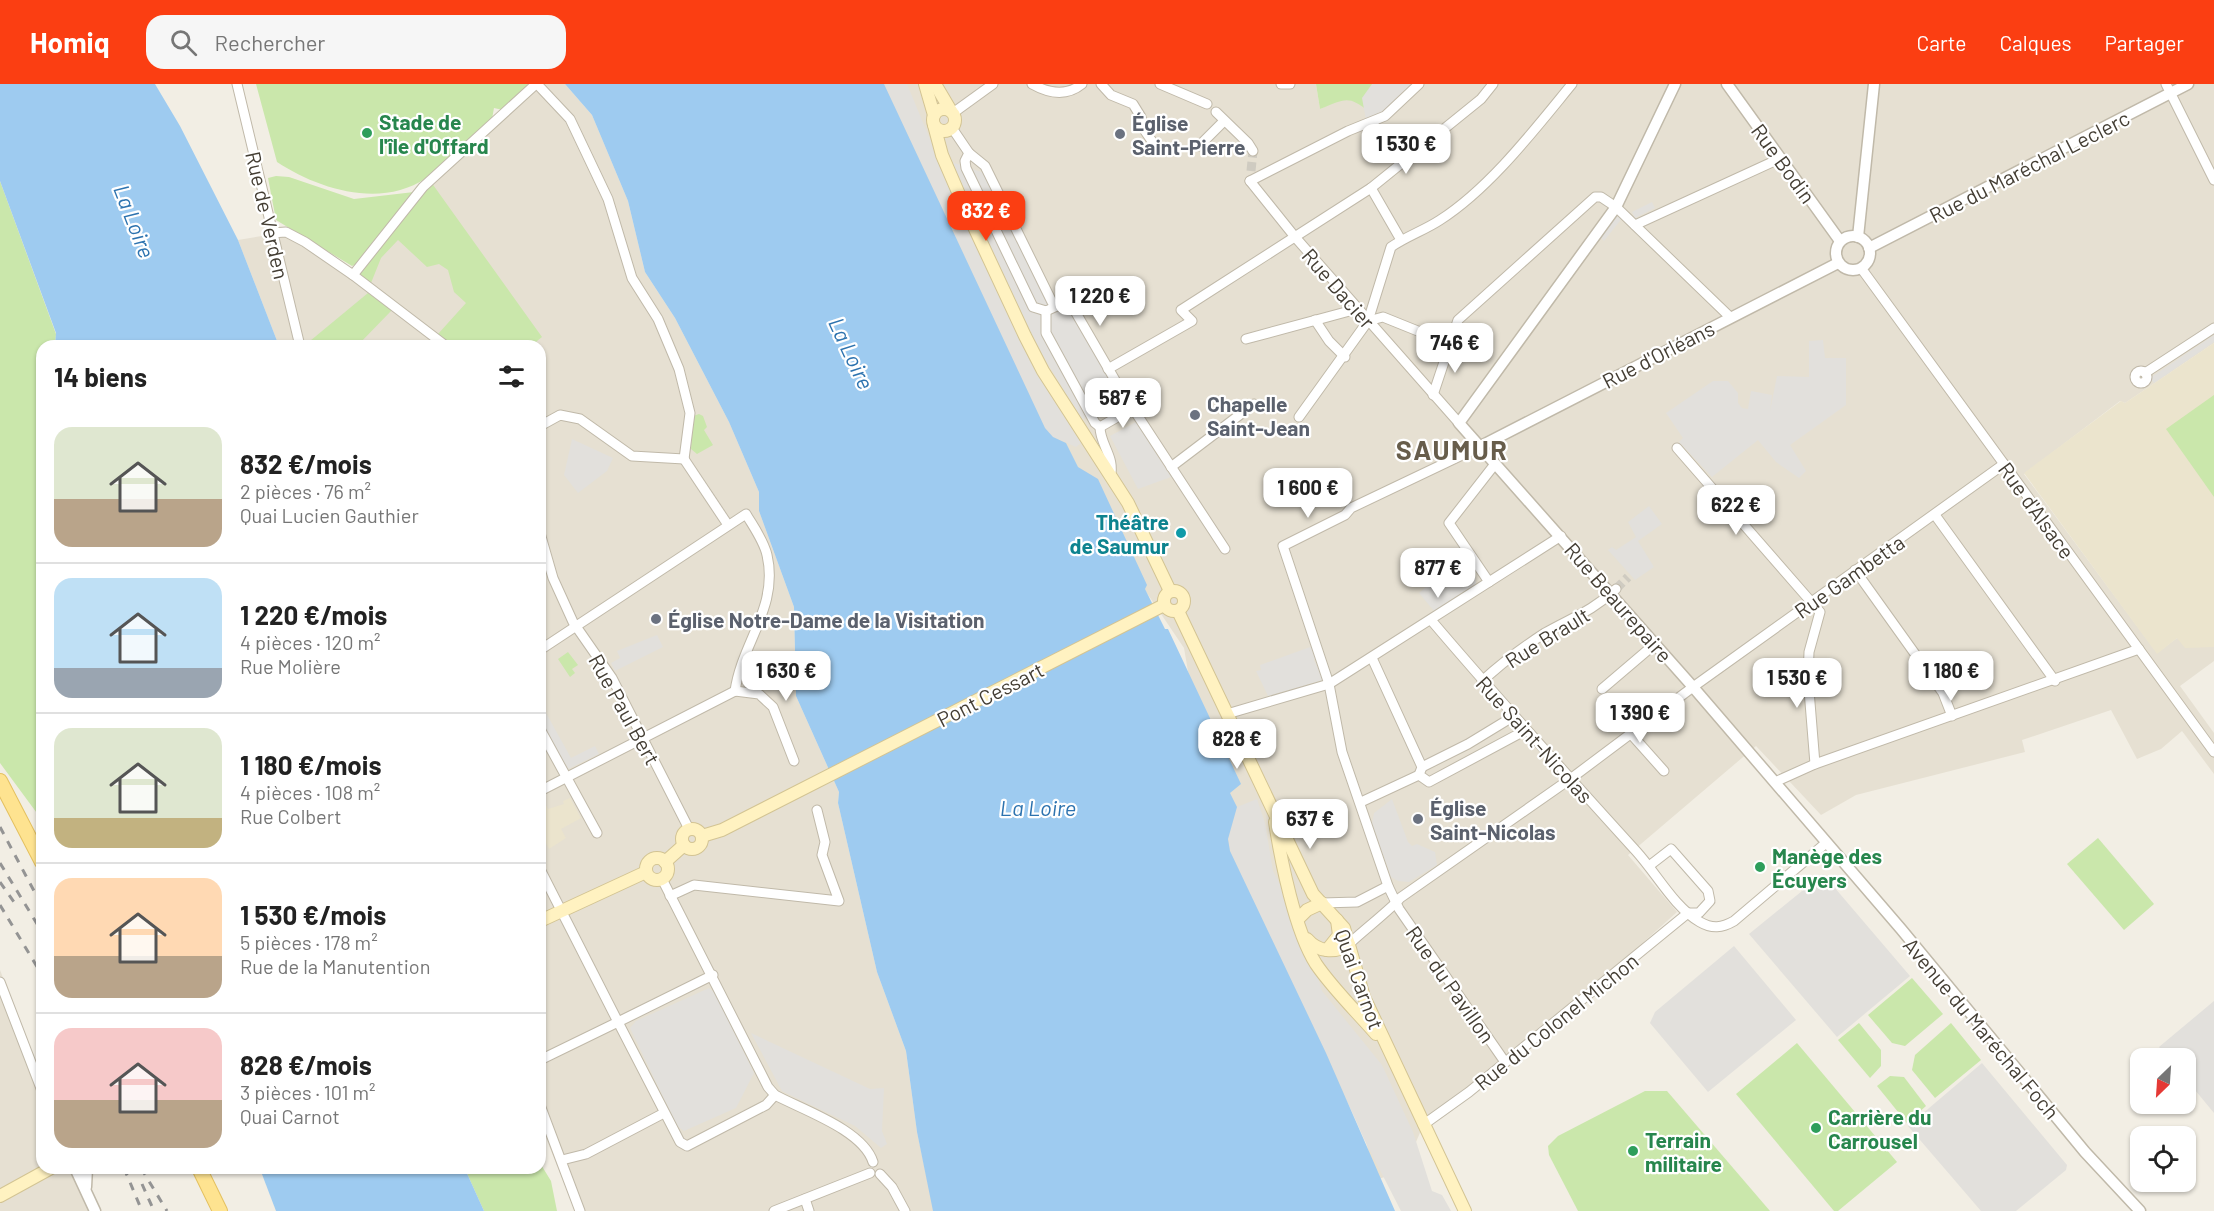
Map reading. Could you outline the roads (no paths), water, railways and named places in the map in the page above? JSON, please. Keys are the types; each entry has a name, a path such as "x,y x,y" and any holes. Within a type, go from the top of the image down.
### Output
{"main road":[{"path":"925,84 942,155 1028,342 1128,503 1170,591"},
{"path":"935,84 956,122 950,129 942,155"},
{"path":"934,120 941,109 952,112"},
{"path":"934,120 942,131 950,129"},
{"path":"1170,591 1178,591 1184,596 1184,604 1178,610 1172,611 1160,607 1170,591"},
{"name":"Pont Cessart","path":"702,836 722,830 823,780 1160,607"},
{"name":"Quai Carnot","path":"1178,610 1313,894 1344,928 1359,984 1384,1044"},
{"path":"0,781 36,850"},
{"name":"Quai Carnot","path":"1274,813 1298,918 1309,951 1321,970 1384,1044"},
{"path":"688,829 697,829 702,836 702,843 697,848 690,849 684,845 682,836 688,829"},
{"path":"665,862 684,845"},
{"path":"646,872 648,864 654,859 665,862"},
{"path":"646,872 652,879 662,879 668,869 665,862"},
{"path":"546,918 646,872"},
{"path":"1298,918 1307,909 1322,903"},
{"path":"1327,950 1339,935 1336,918"},
{"path":"1302,933 1313,946 1327,950 1337,951 1349,944"},
{"path":"1384,1044 1465,1211"},
{"path":"0,1196 43,1174"},
{"path":"202,1174 220,1211"}],"street":[{"name":"Rue de Verden","path":"237,84 298,340"},
{"path":"353,275 423,187 537,84 570,119 608,199 632,278 658,319 679,369 690,413 684,459 728,525"},
{"path":"952,112 993,84"},
{"path":"1032,84 1045,91 1058,93 1082,84"},
{"path":"1101,84 1111,95 1133,104 1141,117 1144,131 1158,150"},
{"path":"1160,84 1207,104"},
{"path":"1281,84 1290,84"},
{"path":"1250,181 1392,112 1419,84"},
{"path":"1108,369 1192,321 1181,310 1371,188 1480,99 1493,84"},
{"path":"1299,417 1345,357 1368,321 1391,247 1440,220 1463,201 1516,152 1572,84"},
{"path":"1459,423 1616,207 1675,84"},
{"name":"Rue Bodin","path":"1727,84 1840,241"},
{"path":"1858,237 1874,84"},
{"name":"Rue du Maréchal Leclerc","path":"1869,248 2168,89 2188,84"},
{"path":"2168,89 2214,180"},
{"path":"1215,112 1234,128 1252,151"},
{"path":"1199,146 1224,121"},
{"path":"1372,122 1400,162"},
{"path":"950,129 969,153 985,166 1049,296 1057,306"},
{"path":"969,153 965,161 972,182 1033,307 1046,311 1068,299 1108,369 1225,549"},
{"path":"1635,225 1781,158"},
{"path":"1250,181 1251,171"},
{"name":"Rue Dacier","path":"1250,181 1295,237 1479,447"},
{"path":"1371,188 1401,240"},
{"path":"1433,395 1458,320 1595,197 1601,197 1616,207 1730,317"},
{"path":"271,233 286,232 353,275 438,340"},
{"path":"1848,236 1858,237 1869,248 1869,260 1861,268 1851,270 1838,262 1835,252 1840,241 1848,236"},
{"name":"Rue d'Orléans","path":"1479,447 1838,262"},
{"name":"Rue d'Alsace","path":"1861,268 2214,752"},
{"path":"1246,339 1357,309"},
{"path":"1046,311 1046,333 1095,423 1101,427"},
{"path":"1368,321 1383,317 1450,344"},
{"path":"1315,320 1329,341 1345,357"},
{"path":"2145,373 2214,328"},
{"path":"1171,467 1254,404"},
{"path":"1101,427 1133,408"},
{"path":"546,423 560,415 580,419 632,456 684,459"},
{"path":"1101,427 1100,436 1112,459 1113,468 1110,477"},
{"name":"Rue Beaurepaire","path":"1479,447 1614,592 1826,843"},
{"name":"Rue du Pavillon","path":"1479,447 1351,508 1345,515 1284,546 1329,684 1342,752 1388,886 1397,905 1505,1062"},
{"path":"1677,448 1820,612 1809,652 1808,678 1815,764"},
{"path":"1489,582 1449,523 1488,470 1495,464"},
{"name":"Rue Gambetta","path":"1349,944 1371,922 1397,905 1400,898 1570,779 1693,687 2004,464"},
{"path":"546,646 746,514 766,552 771,586 751,645 739,667 735,691"},
{"path":"1935,515 2055,681"},
{"path":"1227,714 1329,684 1561,536"},
{"name":"Rue Paul Bert","path":"546,563 576,627 612,678 688,829"},
{"path":"1855,570 1943,693 1952,716"},
{"name":"Rue Brault","path":"1482,681 1520,649 1548,631 1582,615 1614,592"},
{"name":"Rue Saint-Nicolas","path":"1431,620 1482,681 1642,857 1688,913 1712,928 1725,927 1734,921 1826,843"},
{"path":"1602,688 1656,643"},
{"path":"1775,782 1815,764 2055,681 2139,649"},
{"path":"1372,658 1420,771 1429,782 1526,730"},
{"path":"546,788 735,691 759,694 773,707 794,761"},
{"path":"1361,802 1420,771 1514,716"},
{"path":"1631,734 1664,771"},
{"path":"546,740 597,833"},
{"path":"670,896 694,885 839,901 822,855 825,842 817,810"},
{"name":"Avenue du Maréchal Foch","path":"1826,843 2135,1209"},
{"name":"Rue du Colonel Michon","path":"1423,1125 1505,1062 1688,913 1699,912 1710,901 1708,891 1671,849 1649,866"},
{"path":"662,879 768,1087 775,1095 848,1132 870,1155 873,1162 880,1165 880,1174 892,1187 905,1211"},
{"path":"546,880 680,1142 687,1146 766,1106 775,1095"},
{"path":"1322,903 1357,902 1388,886"},
{"path":"546,1057 712,975"},
{"path":"0,982 36,1075"},
{"path":"562,1160 586,1154 664,1113"},
{"path":"546,1120 580,1211"},
{"path":"870,1173 869,1167 873,1162"},
{"path":"870,1173 875,1176 880,1174"},
{"path":"774,1211 870,1173"},
{"path":"78,1174 95,1211"},
{"path":"86,1187 87,1174"},
{"path":"805,1199 809,1211"}],"water":[{"name":"La Loire","path":"0,84 155,84 180,126 238,240 277,340 55,340 56,333 0,181"},
{"name":"La Loire","path":"565,84 884,84 1045,428 1053,437 1066,443 1078,467 1098,479 1147,585 1145,589 1165,629 1168,629 1241,784 1230,793 1237,807 1228,839 1230,851 1326,1053 1395,1211 933,1211 917,1132 906,1051 877,972 838,803 839,792 796,696 794,607 759,511 759,492 729,422 675,318 645,272 628,201 592,115"},
{"path":"262,1174 467,1174 484,1211 276,1211"}],"tunnel":[{"path":"1251,171 1253,151"},
{"path":"1616,589 1628,577"}],"railway":[{"path":"0,827 36,895"},
{"path":"0,863 36,922"},
{"path":"0,882 16,905"},
{"path":"0,905 36,965"},
{"path":"127,1174 142,1211"},
{"path":"145,1174 167,1211"},
{"path":"142,1184 154,1211"}],"place":[{"name":"Stade de l'île d'Offard","path":"367,133"},
{"name":"Église Saint-Pierre","path":"1120,134"},
{"name":"Chapelle Saint-Jean","path":"1195,415"},
{"name":"Théâtre de Saumur","path":"1181,533"},
{"name":"Église Notre-Dame de la Visitation","path":"656,619"},
{"name":"Église Saint-Nicolas","path":"1418,819"},
{"name":"Manège des Écuyers","path":"1760,867"},
{"name":"Carrière du Carrousel","path":"1816,1128"},
{"name":"Terrain militaire","path":"1633,1151"}],"district":[{"name":"SAUMUR","path":"1452,449"}]}
